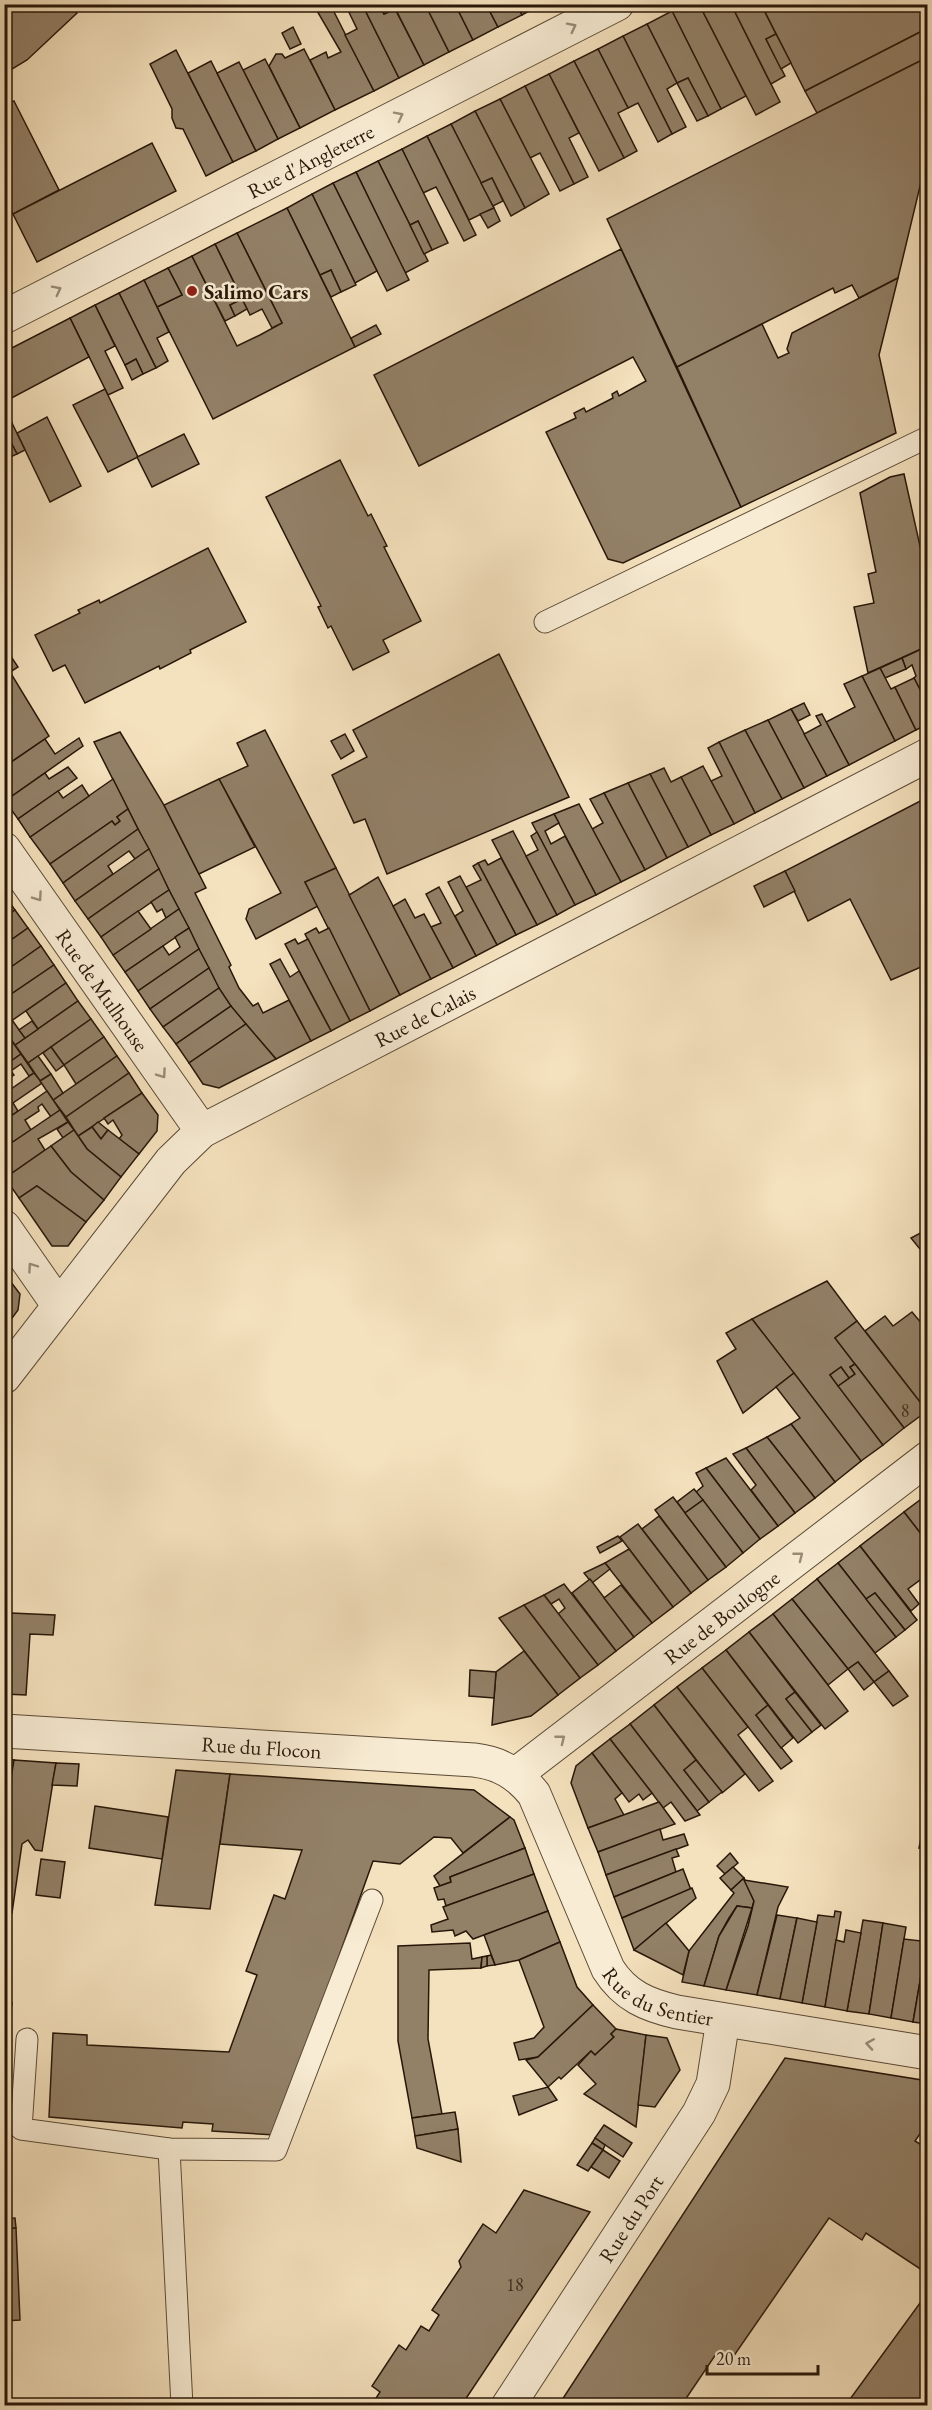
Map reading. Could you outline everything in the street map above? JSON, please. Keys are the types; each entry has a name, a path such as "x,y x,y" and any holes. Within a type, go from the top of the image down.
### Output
{"street":[{"name":"Rue d'Angleterre","path":"6,313 616,4"},
{"name":"Rue de Calais","path":"4,1377 171,1161 202,1131 927,754"},
{"name":"Rue de Mulhouse","path":"4,849 202,1131"},
{"path":"4,1227 59,1306"},
{"name":"Rue de Boulogne","path":"515,1774 927,1458"},
{"name":"Rue du Flocon","path":"4,1731 474,1760 503,1767 515,1774"},
{"name":"Rue du Sentier","path":"515,1774 534,1794 545,1815 599,1951 616,1982 639,2000 654,2007 723,2020 927,2053"},
{"name":"Rue du Port","path":"508,2406 699,2113 713,2084 723,2020"}],"lane":[{"path":"544,622 927,437"},
{"path":"27,2039 21,2129 169,2149 276,2150 372,1900"},
{"path":"169,2149 182,2406"}],"building":[{"path":"4,4 65,4 77,13 27,60 4,74"},
{"path":"313,4 330,4 374,91 335,110 310,60 326,52 328,58 341,52"},
{"path":"345,4 362,4 399,78 374,91 345,35 357,29"},
{"path":"362,4 379,4 384,14 395,9 424,65 399,78"},
{"path":"379,4 393,4 395,9 384,14"},
{"path":"393,4 425,4 449,52 424,65"},
{"path":"425,4 455,4 473,40 449,52"},
{"path":"455,4 486,4 498,27 473,40"},
{"path":"486,4 517,4 522,15 498,27"},
{"path":"517,4 542,4 522,15"},
{"path":"685,4 699,4 746,96 721,109 672,11"},
{"path":"699,4 731,4 780,102 756,115"},
{"path":"731,4 761,4 776,34 766,39 785,76 771,84"},
{"path":"761,4 928,4 928,28 805,91"},
{"path":"672,11 721,109 708,116 688,78 677,83 647,24"},
{"path":"647,24 677,83 667,89 686,127 672,134 623,36"},
{"path":"293,27 301,44 290,49 282,33"},
{"path":"928,28 928,57 817,113 805,91"},
{"path":"776,34 791,63 781,69 766,39"},
{"path":"623,36 672,134 658,142 638,103 628,108 598,49"},
{"path":"304,49 335,110 300,128 269,66 276,54 282,54 285,58"},
{"path":"598,49 628,108 618,113 637,151 624,158 574,61"},
{"path":"176,50 233,162 206,176 183,129 176,128 172,118 172,109 150,64"},
{"path":"928,57 928,153 898,278 859,298 852,285 835,293 833,288 677,367 607,219"},
{"path":"265,59 300,128 278,139 243,70"},
{"path":"211,61 256,151 233,162 188,73"},
{"path":"574,61 624,158 599,171 549,74"},
{"path":"239,62 278,139 256,151 217,73"},
{"path":"549,74 579,133 569,138 588,177 574,184 525,86"},
{"path":"688,78 708,116 697,121 677,83"},
{"path":"525,86 574,184 560,191 540,153 530,158 500,99"},
{"path":"500,99 549,194 525,208 475,111"},
{"path":"14,101 59,190 13,214 4,198 4,105"},
{"path":"475,111 525,208 511,216 492,178 481,183 451,124"},
{"path":"451,124 494,208 469,220 427,136"},
{"path":"427,136 476,235 464,241 436,187 423,193 402,149"},
{"path":"152,143 176,191 37,262 13,214"},
{"path":"402,149 448,243 432,250 418,221 410,225 378,161"},
{"path":"378,161 428,261 405,273 356,172"},
{"path":"356,172 409,280 387,291 333,183"},
{"path":"492,178 503,201 493,206 481,183"},
{"path":"333,183 377,271 355,283 312,194"},
{"path":"312,194 356,285 341,292 331,270 320,275 287,208"},
{"path":"287,208 355,347 213,419 157,307 182,295 168,268 192,256 237,346 260,335 282,323 237,233"},
{"path":"494,208 500,221 488,228 480,214"},
{"path":"418,221 432,250 424,254 410,225"},
{"path":"237,233 282,323 272,328 262,309 250,315 215,244"},
{"path":"215,244 242,299 230,305 235,316 225,321 192,256"},
{"path":"621,249 741,507 623,563 608,559 546,432 576,418 574,413 584,408 586,412 613,398 612,394 617,391 619,396 646,381 633,357 419,466 374,375"},
{"path":"168,268 182,295 157,307 144,280"},
{"path":"331,270 341,292 331,297 320,275"},
{"path":"898,278 879,355 896,433 741,507 677,367 762,324 778,358 789,353 787,349 792,333"},
{"path":"144,280 169,332 157,338 168,361 156,368 119,293"},
{"path":"119,293 156,368 143,374 136,359 125,365 95,305"},
{"path":"242,299 247,309 235,316 230,305"},
{"path":"95,305 115,346 105,351 123,388 108,395 70,318"},
{"path":"70,318 89,357 4,402 4,352"},
{"path":"376,325 381,334 355,347 351,338"},
{"path":"136,359 143,374 132,380 125,365"},
{"path":"105,389 138,457 108,472 73,405"},
{"path":"4,408 12,423 4,428"},
{"path":"47,417 81,486 50,502 17,433"},
{"path":"12,423 25,450 17,454 4,429"},
{"path":"4,429 17,454 4,460"},
{"path":"184,434 199,464 152,487 137,457"},
{"path":"340,460 368,516 371,514 387,546 384,547 421,621 383,640 389,652 353,670 331,626 328,628 318,607 321,606 266,497"},
{"path":"904,474 928,582 928,646 868,673 854,607 874,603 868,574 876,572 860,493 890,477"},
{"path":"208,548 246,622 190,650 191,653 160,669 159,666 85,703 65,665 53,671 35,635 80,613 78,610 99,600 100,603"},
{"path":"4,646 18,667 10,672 49,736 4,767"},
{"path":"928,646 928,705 914,678 916,676 912,665 906,669 902,658"},
{"path":"499,654 569,797 387,874 365,819 354,823 332,775 367,757 353,730"},
{"path":"902,658 906,669 885,678 880,668"},
{"path":"880,668 891,689 895,687 916,730 895,741 862,676"},
{"path":"862,676 895,741 849,765 826,722 855,707 844,684"},
{"path":"914,678 928,705 928,724 916,730 895,687"},
{"path":"804,703 810,715 798,721 791,709"},
{"path":"791,709 827,776 804,788 768,720"},
{"path":"822,714 849,765 827,776 804,734 821,725 816,716"},
{"path":"768,720 804,788 782,799 745,730"},
{"path":"265,730 336,868 305,882 318,906 256,939 246,919 249,909 281,893 219,779 248,766 237,743"},
{"path":"745,730 782,799 755,813 719,742"},
{"path":"120,732 164,805 206,888 195,893 231,965 229,967 239,988 253,1006 258,1003 263,1013 289,1000 311,1041 276,1059 224,999 94,742"},
{"path":"345,734 354,751 341,759 331,741"},
{"path":"79,738 83,746 5,801 4,767 45,739 55,754"},
{"path":"719,742 755,813 734,824 711,781 722,776 708,748"},
{"path":"703,766 734,824 711,835 681,777"},
{"path":"68,767 77,778 18,819 5,801 45,773 49,779"},
{"path":"664,768 671,782 681,777 711,835 688,847 650,774"},
{"path":"650,774 688,847 667,858 628,783"},
{"path":"113,779 128,809 117,817 120,821 115,825 112,821 50,864 30,837"},
{"path":"219,779 255,847 199,874 164,805"},
{"path":"628,783 667,858 645,870 604,793"},
{"path":"82,785 89,796 30,837 18,819 58,791 63,798"},
{"path":"604,793 645,870 621,882 592,829 603,823 590,799"},
{"path":"928,797 928,964 891,980 850,899 808,921 785,871"},
{"path":"579,804 621,882 596,895 554,814"},
{"path":"128,809 138,829 63,883 50,864 112,821 115,825 120,821 117,817"},
{"path":"554,814 559,823 545,831 551,844 565,836 596,895 575,905 532,823"},
{"path":"138,829 149,849 135,859 129,851 108,866 113,874 75,901 63,883"},
{"path":"513,831 557,915 537,925 492,840"},
{"path":"537,832 575,905 557,915 526,856 538,850 531,836"},
{"path":"149,849 159,869 88,919 75,901"},
{"path":"501,858 537,925 516,935 478,863 485,860 488,865"},
{"path":"478,863 516,935 497,945 466,887 481,880 473,866"},
{"path":"336,868 400,995 370,1011 305,882"},
{"path":"159,869 169,890 101,937 88,919"},
{"path":"785,871 795,891 764,907 754,886"},
{"path":"460,876 497,945 476,956 455,916 463,911 448,882"},
{"path":"378,877 431,979 400,995 349,895"},
{"path":"439,887 476,956 453,968 431,927 441,923 426,894"},
{"path":"169,890 179,909 166,918 162,909 157,912 151,902"},
{"path":"4,894 15,910 4,918"},
{"path":"405,899 415,918 424,914 453,968 431,979 393,906"},
{"path":"179,909 189,928 125,972 113,955"},
{"path":"15,910 28,928 4,945 4,918"},
{"path":"138,911 151,929 113,955 101,937"},
{"path":"28,928 41,946 4,972 4,945"},
{"path":"189,928 199,949 138,991 125,972 163,946 169,955 180,947 175,937"},
{"path":"316,928 319,933 329,928 370,1011 350,1021 305,934"},
{"path":"295,939 298,944 308,939 350,1021 331,1031 285,944"},
{"path":"41,946 54,965 4,999 7,984 4,972"},
{"path":"199,949 209,968 150,1009 138,991"},
{"path":"280,959 290,977 299,971 331,1031 311,1041 270,964"},
{"path":"54,965 66,983 4,1026 4,999"},
{"path":"209,968 219,988 163,1027 150,1009"},
{"path":"66,983 78,1001 38,1029 26,1011"},
{"path":"219,988 231,1006 176,1044 163,1027"},
{"path":"78,1001 91,1019 28,1063 15,1045"},
{"path":"231,1006 246,1024 189,1063 176,1044"},
{"path":"91,1019 104,1037 64,1065 51,1047"},
{"path":"12,1020 25,1038 15,1045 4,1030 4,1026"},
{"path":"32,1021 38,1029 25,1038 19,1030"},
{"path":"246,1024 276,1059 219,1088 203,1084 189,1063"},
{"path":"9,1037 21,1054 7,1064 4,1040"},
{"path":"104,1037 117,1056 76,1084 64,1065"},
{"path":"51,1047 64,1065 56,1071 43,1053"},
{"path":"21,1054 34,1073 29,1076 21,1064 11,1071 14,1075 4,1081 4,1066"},
{"path":"38,1056 51,1074 40,1081 28,1063"},
{"path":"117,1056 129,1073 66,1117 53,1100"},
{"path":"34,1073 42,1083 13,1103 18,1111 4,1121 4,1094"},
{"path":"129,1073 142,1093 78,1136 66,1117"},
{"path":"51,1074 63,1093 53,1100 40,1081"},
{"path":"47,1091 60,1110 51,1117 42,1104 38,1107 39,1111 25,1120 31,1130 4,1148 4,1121"},
{"path":"142,1093 158,1115 157,1131 139,1154 119,1139 122,1135 113,1120 108,1124 104,1118"},
{"path":"60,1110 68,1122 38,1139 45,1150 5,1178 4,1148"},
{"path":"68,1122 74,1130 63,1138 57,1129"},
{"path":"98,1122 108,1130 101,1139 92,1127"},
{"path":"92,1127 101,1139 108,1130 139,1154 121,1177 87,1149 78,1136"},
{"path":"74,1130 87,1149 121,1177 104,1200 71,1172 51,1146"},
{"path":"51,1146 71,1172 104,1200 86,1222 37,1186 19,1198 5,1178"},
{"path":"37,1186 86,1222 68,1246 52,1246 19,1198"},
{"path":"928,1229 928,1259 911,1238"},
{"path":"4,1273 20,1294 18,1310 7,1325 4,1323"},
{"path":"827,1281 857,1321 835,1338 855,1364 850,1367 855,1374 849,1378 841,1367 830,1375 883,1445 861,1461 752,1319"},
{"path":"912,1312 928,1331 927,1411 865,1331 885,1316 893,1326"},
{"path":"752,1319 794,1373 743,1413 717,1361 736,1349 726,1333"},
{"path":"857,1321 927,1411 904,1428 835,1338"},
{"path":"855,1364 904,1428 883,1445 838,1386 855,1374 850,1367"},
{"path":"841,1367 849,1378 838,1386 830,1375"},
{"path":"794,1373 861,1461 835,1482 791,1424 800,1418 776,1387"},
{"path":"791,1424 835,1482 815,1498 767,1437"},
{"path":"767,1437 815,1498 795,1513 746,1448"},
{"path":"746,1448 795,1513 778,1526 751,1490 756,1485 733,1454"},
{"path":"726,1458 778,1526 760,1539 706,1468"},
{"path":"706,1468 760,1539 743,1553 696,1492 703,1486 696,1473"},
{"path":"694,1489 703,1500 685,1513 677,1502"},
{"path":"928,1494 928,1543 904,1512"},
{"path":"673,1497 726,1567 708,1580 655,1510"},
{"path":"703,1500 743,1553 726,1567 685,1513"},
{"path":"904,1512 928,1543 928,1574 908,1589 919,1604 911,1611 860,1546"},
{"path":"659,1516 708,1580 691,1593 642,1529"},
{"path":"638,1524 691,1593 673,1607 620,1537"},
{"path":"618,1536 622,1541 600,1553 597,1547"},
{"path":"860,1546 917,1620 905,1630 875,1593 866,1599 838,1563"},
{"path":"629,1549 673,1607 652,1623 605,1563"},
{"path":"605,1563 610,1569 592,1583 584,1573"},
{"path":"838,1563 896,1637 875,1653 817,1579"},
{"path":"590,1579 634,1637 616,1651 572,1593"},
{"path":"817,1579 889,1671 874,1682 858,1662 848,1669 792,1599"},
{"path":"564,1584 616,1651 598,1665 558,1614 565,1608 559,1599 551,1604 544,1595"},
{"path":"621,1585 652,1623 634,1637 604,1598"},
{"path":"875,1593 905,1630 896,1637 866,1599"},
{"path":"544,1595 598,1665 580,1678 524,1605"},
{"path":"792,1599 848,1669 828,1685 773,1614"},
{"path":"524,1605 580,1678 558,1695 499,1618"},
{"path":"4,1613 11,1613 9,1641 4,1641"},
{"path":"11,1613 55,1615 53,1635 30,1634 26,1695 4,1694 4,1641 9,1641"},
{"path":"773,1614 848,1711 825,1729 749,1632"},
{"path":"749,1632 795,1692 786,1699 812,1732 798,1743 726,1650"},
{"path":"726,1650 768,1705 756,1715 792,1761 781,1769 702,1668"},
{"path":"524,1651 558,1695 531,1716 492,1725 496,1672"},
{"path":"858,1662 874,1682 864,1690 848,1669"},
{"path":"702,1668 748,1727 738,1735 773,1781 759,1791 677,1687"},
{"path":"470,1670 496,1672 494,1698 469,1696"},
{"path":"889,1671 908,1696 893,1706 874,1682"},
{"path":"677,1687 745,1774 722,1793 654,1705"},
{"path":"795,1692 821,1725 812,1732 786,1699"},
{"path":"654,1705 696,1760 684,1770 709,1802 697,1811 630,1724"},
{"path":"768,1705 793,1738 781,1748 756,1715"},
{"path":"630,1724 700,1815 685,1821 671,1802 663,1808 610,1739"},
{"path":"610,1739 652,1793 643,1800 639,1794 629,1802 592,1753"},
{"path":"592,1753 622,1793 615,1799 624,1815 588,1828 571,1783 576,1766"},
{"path":"4,1759 14,1760 4,1821"},
{"path":"14,1760 56,1763 42,1851 35,1850 28,1840 22,1844 12,1913 4,1912 4,1821"},
{"path":"696,1760 722,1792 709,1802 684,1770"},
{"path":"56,1763 79,1764 77,1786 52,1785"},
{"path":"176,1770 230,1774 210,1909 155,1905"},
{"path":"230,1774 474,1790 510,1817 463,1853 451,1838 434,1837 400,1864 373,1861 275,2135 212,2131 213,2124 183,2122 182,2128 49,2117 53,2033 87,2035 87,2045 229,2052 257,1975 246,1971 274,1895 285,1899 302,1850 220,1844"},
{"path":"659,1802 675,1824 598,1852 588,1828"},
{"path":"95,1806 168,1817 162,1859 89,1848"},
{"path":"510,1817 514,1820 525,1848 450,1877 451,1882 440,1886 434,1876"},
{"path":"924,1823 928,1827 928,1849 919,1848"},
{"path":"660,1829 663,1840 684,1834 688,1845 606,1875 598,1852"},
{"path":"525,1848 534,1874 446,1906 444,1899 438,1900 434,1888 451,1882 450,1877"},
{"path":"676,1849 679,1856 672,1858 676,1872 614,1897 606,1875"},
{"path":"730,1853 738,1863 725,1874 717,1866"},
{"path":"41,1859 65,1862 60,1898 36,1895"},
{"path":"733,1867 744,1878 731,1890 720,1878"},
{"path":"683,1869 691,1890 622,1918 614,1897"},
{"path":"534,1874 548,1911 473,1939 466,1931 455,1936 453,1930 432,1932 431,1925 448,1919 443,1907"},
{"path":"744,1878 754,1901 752,1908 737,1906 729,1918 719,1936 704,1986 682,1982 689,1951 734,1893 731,1890"},
{"path":"744,1880 788,1887 778,1907 757,1995 726,1990 754,1901"},
{"path":"692,1888 696,1898 634,1950 622,1918"},
{"path":"737,1906 752,1908 726,1990 704,1986 719,1936"},
{"path":"548,1911 560,1942 519,1960 495,1965 484,1935"},
{"path":"835,1911 841,1912 825,2007 802,2003 818,1915 834,1917"},
{"path":"777,1915 797,1918 780,1999 757,1995"},
{"path":"797,1918 817,1922 802,2003 780,1999"},
{"path":"863,1920 883,1923 869,2014 847,2011"},
{"path":"666,1923 689,1951 683,1975 634,1950"},
{"path":"883,1923 906,1927 891,2018 869,2014"},
{"path":"923,1924 928,1925 928,1935 913,2022 891,2018 904,1939 921,1941"},
{"path":"846,1930 861,1933 847,2011 825,2007 836,1940 844,1942"},
{"path":"928,1935 928,2024 913,2022"},
{"path":"560,1942 577,1987 593,2005 538,2057 519,2060 514,2043 534,2038 544,2027 519,1960"},
{"path":"470,1943 472,1959 482,1957 481,1968 429,1970 428,2039 442,2114 412,2118 398,2041 398,1946"},
{"path":"491,1955 495,1965 487,1966 487,1956"},
{"path":"487,1956 487,1966 481,1968 482,1957"},
{"path":"4,2002 12,2003 4,2051"},
{"path":"593,2005 616,2029 611,2034 614,2037 595,2055 591,2051 561,2079 559,2077 548,2087 526,2060 538,2057"},
{"path":"616,2029 646,2035 636,2127 584,2094 596,2084 578,2065 591,2051 595,2055 614,2037 611,2034"},
{"path":"646,2035 667,2038 680,2070 655,2107 638,2105"},
{"path":"785,2058 928,2081 928,2122 915,2141 928,2149 928,2274 866,2233 862,2240 829,2218 731,2360 718,2351 681,2406 558,2406"},
{"path":"548,2087 557,2100 519,2115 513,2096"},
{"path":"455,2112 458,2129 415,2136 412,2118"},
{"path":"604,2125 632,2143 623,2157 595,2138"},
{"path":"458,2129 461,2162 417,2148 415,2136"},
{"path":"595,2138 605,2145 603,2150 592,2143"},
{"path":"592,2143 603,2150 588,2171 577,2165"},
{"path":"603,2150 620,2161 609,2178 591,2167"},
{"path":"524,2190 590,2212 461,2406 371,2406 380,2392 372,2386 399,2345 406,2350 421,2326 429,2331 439,2315 432,2310 461,2267 459,2261 483,2224 496,2233"},
{"path":"15,2218 16,2228 4,2229 4,2219"},
{"path":"16,2228 20,2320 4,2321 4,2229"},
{"path":"928,2292 928,2406 845,2406"}],"place":[{"name":"Salimo Cars","path":"192,291"}]}
